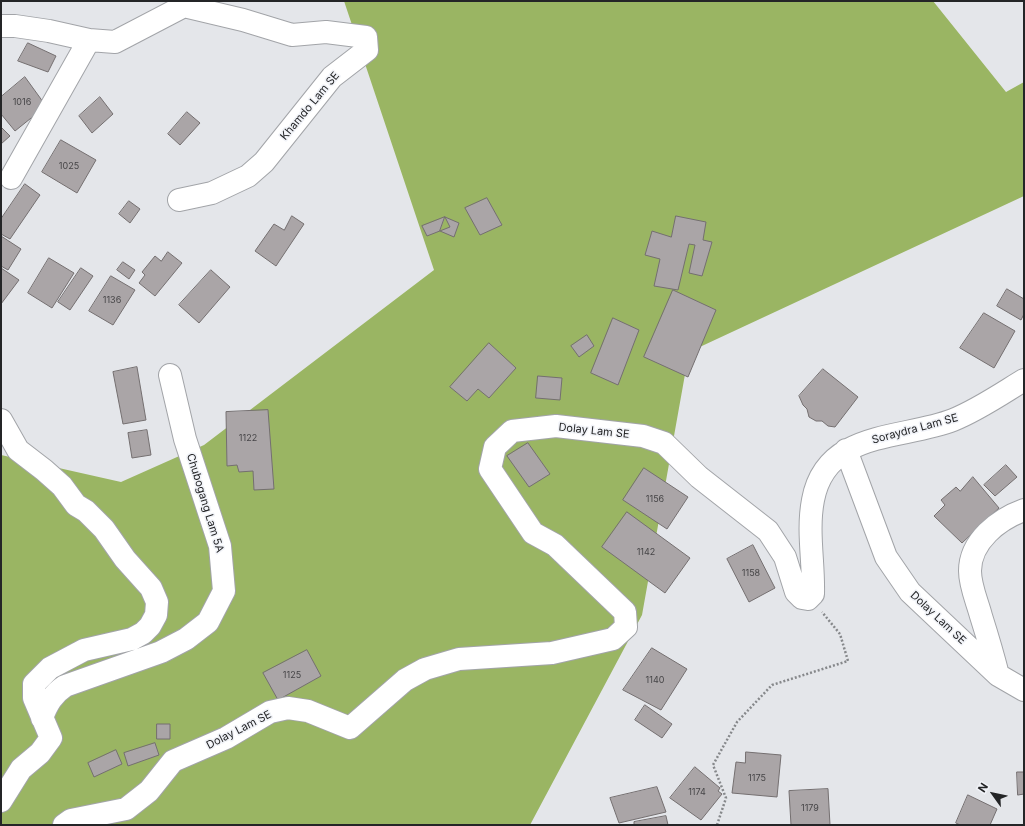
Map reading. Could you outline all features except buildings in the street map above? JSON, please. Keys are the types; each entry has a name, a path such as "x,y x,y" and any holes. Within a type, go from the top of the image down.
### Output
{"street":[{"name":"Khamdo Lam SE","path":"1,26 15,26 49,31 89,40 115,42 184,6 243,20 292,35 326,32 366,37 367,50 332,77 264,162 248,176 212,193 179,200"},
{"path":"11,178 89,40"},
{"name":"Chubogang Lam 5A","path":"42,718 46,706 55,693 65,686 161,652 186,638 208,622 224,591 220,546 185,439 170,375"},
{"name":"Soraydra Lam SE","path":"846,450 872,440 951,421 966,414 1024,380"},
{"path":"1,420 18,450 62,486 76,505 104,529 129,564 150,588 157,602 156,614 150,626 143,633 132,639 84,650 50,668 34,684 34,698 51,738 40,753 21,769 1,801"},
{"name":"Dolay Lam SE","path":"64,825 71,820 126,809 149,791 173,761 226,738 270,712 288,708 308,711 350,728 405,680 425,669 459,659 552,653 613,639 626,627 625,612 555,546 533,533 490,469 495,447 512,431 556,426 643,436 664,443 699,477 768,531 785,557 796,592 802,598 808,599 811,597"},
{"path":"811,597 813,594 814,584 810,544 813,500 826,467 836,456 846,450"},
{"name":"Dolay Lam SE","path":"846,450 886,557 910,592 998,675 1024,690"},
{"path":"998,675 972,586 970,570 974,550 986,534 1011,515 1024,510"}],"path":[{"path":"717,825 726,798 713,765 737,722 772,685 848,661 840,634 811,597"}],"green space":[{"path":"344,1 933,1 1006,92 1024,82 1024,196 689,352 642,615 530,825 1,825 1,455 121,482 204,445 434,270"}]}
